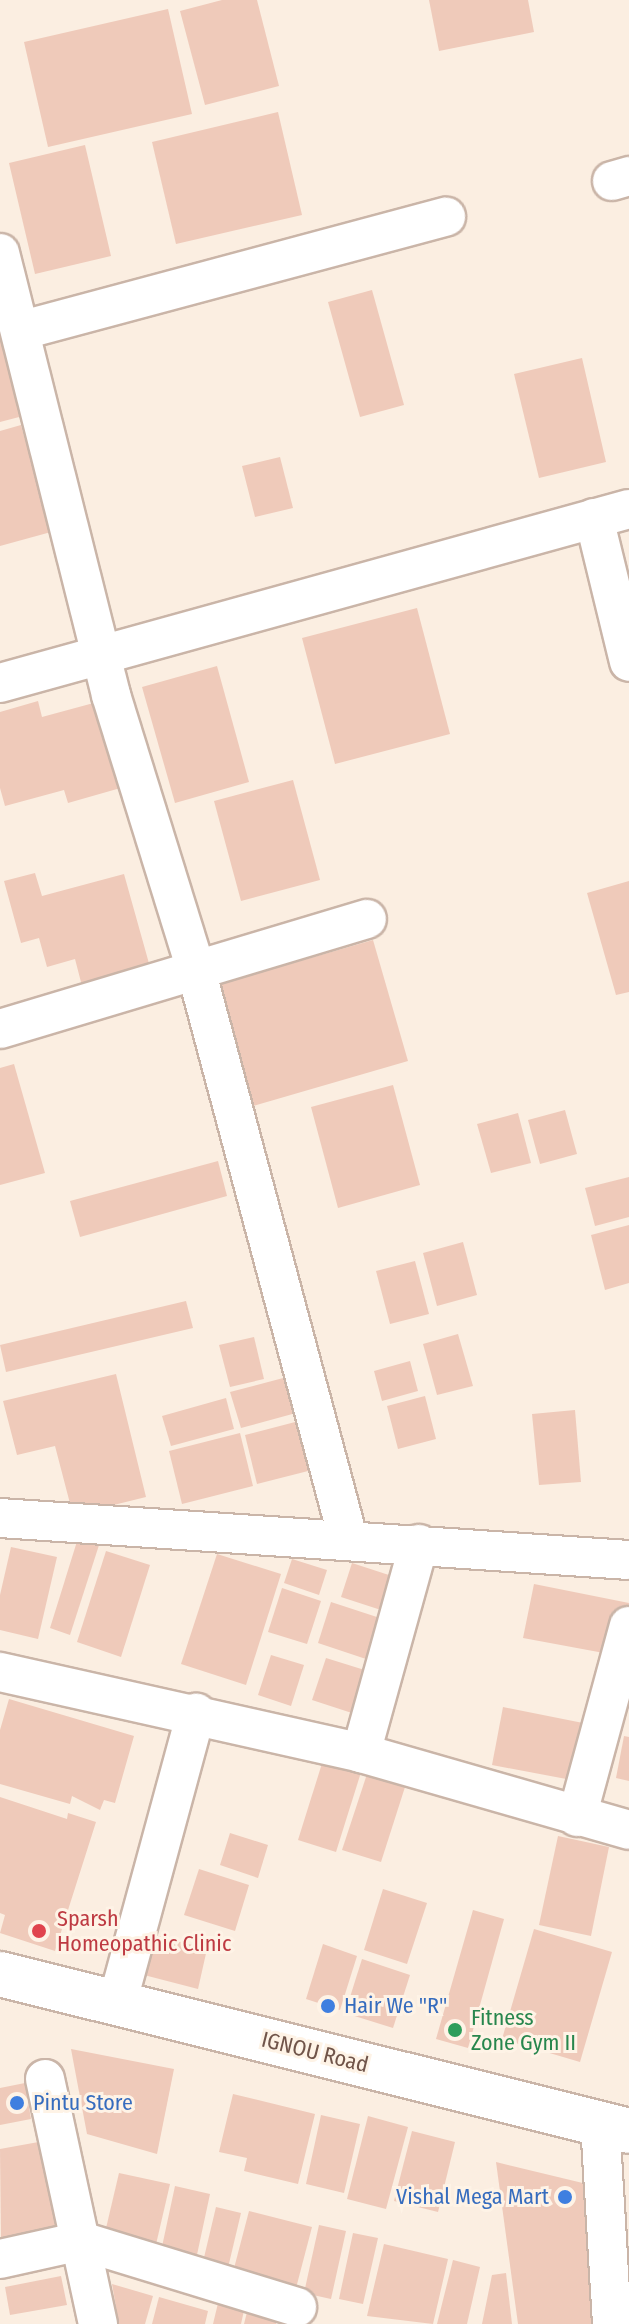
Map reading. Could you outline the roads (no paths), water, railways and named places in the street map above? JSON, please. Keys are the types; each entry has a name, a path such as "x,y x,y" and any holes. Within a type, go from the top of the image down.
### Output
{"street":[{"path":"23,330 446,217"},
{"path":"0,253 23,330 103,658 196,970 348,1538"},
{"path":"0,683 103,658 612,513 629,662"},
{"path":"0,1029 367,919"},
{"path":"0,1518 348,1538 629,1560"},
{"path":"361,1753 419,1544"},
{"path":"577,1817 629,1626"},
{"path":"0,1672 196,1713 361,1753 629,1830"},
{"path":"117,2004 196,1713"},
{"name":"IGNOU Road","path":"0,1974 614,2127"},
{"path":"45,2079 98,2324"},
{"path":"612,2324 614,2127"},
{"path":"0,2259 81,2241 297,2307"}],"place":[{"name":"Sparsh Homeopathic Clinic","path":"39,1931"},
{"name":"Hair We \"R\"","path":"328,2006"},
{"name":"Fitness Zone Gym II","path":"455,2030"},
{"name":"Pintu Store","path":"17,2103"},
{"name":"Vishal Mega Mart","path":"565,2197"}]}
